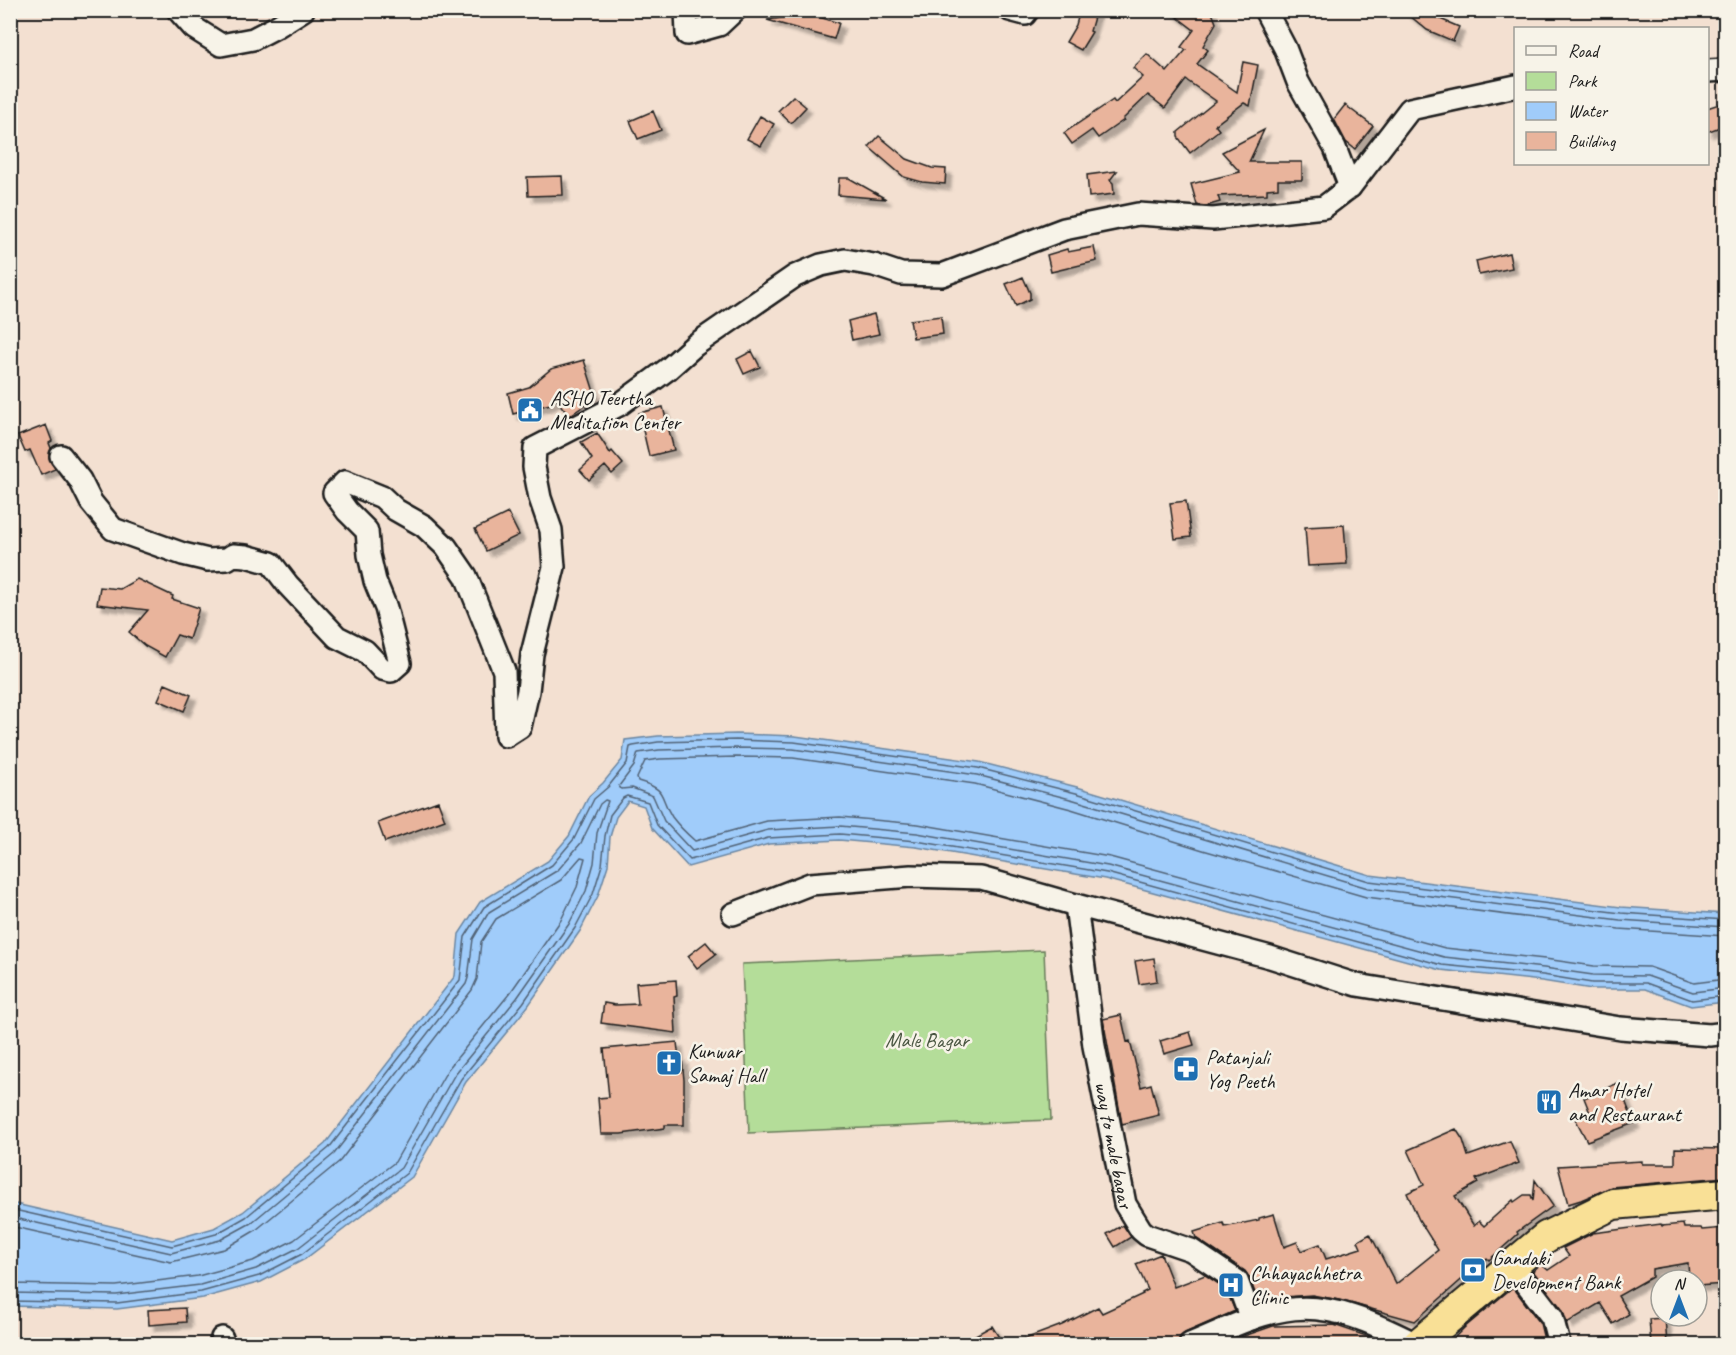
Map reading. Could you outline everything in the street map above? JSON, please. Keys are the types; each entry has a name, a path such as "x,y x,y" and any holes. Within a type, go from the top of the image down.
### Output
{"highway":[{"path":"1417,1344 1546,1237 1613,1204 1725,1194"}],"street":[{"path":"178,10 194,28 221,45 253,39 303,10"},
{"path":"686,10 687,34 719,25 735,10"},
{"path":"1010,10 1025,14 1028,10"},
{"path":"1265,10 1285,48 1298,82 1335,148 1350,187"},
{"path":"1709,71 1725,70"},
{"path":"61,456 80,480 91,502 113,529 183,554 208,560 227,559 233,555 271,563 288,585 337,637 365,651 382,669 391,671 400,663 386,608 375,581 369,555 367,531 347,511 334,493 345,482 382,497 396,510 424,526 446,547 466,576 504,671 506,736 520,727 528,691 532,654 554,567 550,530 540,498 534,467 535,448 619,405 668,369 695,345 795,276 821,264 845,260 874,264 901,274 942,275 1064,229 1138,214 1213,219 1324,207 1350,187 1410,109 1514,86"},
{"path":"733,914 810,884 911,876 981,878 1270,957 1357,985 1620,1028 1710,1035 1725,1033"},
{"name":"way to male bagar","path":"1076,905 1094,1046 1125,1204 1141,1230 1147,1235 1191,1250 1237,1281 1251,1319"},
{"path":"1512,1265 1552,1317 1559,1344"},
{"path":"1190,1344 1251,1319 1290,1309 1330,1311 1388,1330 1417,1344"}],"green space":[{"name":"Male Bagar","path":"1044,950 1051,1120 749,1133 742,964"}],"water":[{"path":"737,734 795,736 979,762 1077,787 1370,875 1621,907 1725,914 1725,1002 1691,1006 1645,989 1592,989 1441,970 1105,879 916,847 839,840 769,844 688,867 652,828 644,806 628,801 616,817 610,837 608,865 598,896 580,931 528,1006 466,1082 412,1177 305,1259 261,1282 203,1298 117,1309 11,1306 11,1203 172,1240 214,1228 243,1212 325,1144 455,976 459,934 480,902 548,861 569,836 589,796 622,760 625,740 658,736"}],"building":[{"path":"1080,10 1096,10 1090,31 1092,32 1081,50 1066,42 1076,25"},
{"path":"1168,10 1211,10 1216,23 1203,46 1208,50 1197,64 1237,92 1243,62 1258,65 1250,106 1244,103 1215,125 1219,130 1190,153 1178,137 1178,132 1216,101 1186,80 1165,108 1148,95 1124,120 1098,138 1092,130 1072,144 1064,133 1113,100 1115,103 1143,77 1133,68 1147,54 1167,72 1186,50 1181,47 1194,30"},
{"path":"1403,10 1429,10 1438,18 1459,27 1453,41 1427,30"},
{"path":"809,14 839,23 834,39 767,20"},
{"path":"793,96 806,107 791,123 778,111"},
{"path":"1725,102 1725,125 1709,131 1709,107"},
{"path":"1345,105 1373,126 1355,149 1346,142 1334,119"},
{"path":"653,111 661,130 638,139 630,121"},
{"path":"760,116 774,124 761,146 747,139"},
{"path":"1264,130 1249,162 1302,162 1302,180 1278,180 1278,188 1267,189 1267,194 1218,196 1220,202 1206,206 1197,205 1191,184 1240,172 1222,152"},
{"path":"879,136 907,159 932,168 946,169 945,184 922,182 904,177 869,147"},
{"path":"1117,171 1110,180 1113,183 1114,194 1089,197 1087,175"},
{"path":"562,176 563,195 528,196 527,177"},
{"path":"839,178 849,178 886,199 838,195"},
{"path":"1094,247 1097,261 1051,272 1047,255 1067,249 1068,252"},
{"path":"1509,253 1512,268 1479,275 1476,261"},
{"path":"1023,277 1030,293 1030,299 1016,306 1006,284"},
{"path":"874,314 879,334 852,340 848,321"},
{"path":"941,316 943,334 913,338 910,320"},
{"path":"752,351 760,367 744,374 737,359"},
{"path":"584,360 595,395 588,403 569,416 556,399 550,404 513,414 508,393 529,387 551,369"},
{"path":"663,407 674,450 649,456 639,413"},
{"path":"46,425 52,441 49,443 51,448 49,458 55,469 41,475 30,450 25,452 18,436"},
{"path":"597,433 610,453 612,451 623,464 612,474 605,466 589,480 580,470 592,459 581,442"},
{"path":"1186,501 1191,537 1175,539 1170,503"},
{"path":"508,513 519,535 486,551 475,529"},
{"path":"1344,525 1347,564 1308,566 1305,527"},
{"path":"137,579 173,596 172,599 199,608 189,639 177,635 165,657 145,646 129,632 148,610 97,604 100,587 120,589"},
{"path":"165,684 191,695 184,711 158,700"},
{"path":"438,801 445,820 385,842 378,823"},
{"path":"706,942 716,954 697,968 688,956"},
{"path":"1154,958 1157,981 1139,984 1135,961"},
{"path":"676,980 677,996 674,997 676,1033 601,1023 604,1003 638,1004 636,983"},
{"path":"1121,1015 1141,1087 1151,1084 1159,1115 1122,1124 1103,1019"},
{"path":"1190,1032 1194,1045 1164,1054 1160,1041"},
{"path":"677,1042 679,1059 682,1059 684,1080 684,1125 665,1125 665,1128 621,1134 601,1134 598,1098 609,1097 604,1049"},
{"path":"1618,1083 1634,1123 1587,1141 1576,1120 1590,1113 1584,1098"},
{"path":"1456,1129 1463,1140 1468,1156 1510,1141 1519,1163 1476,1179 1478,1183 1455,1196 1474,1226 1479,1221 1484,1226 1513,1200 1514,1202 1524,1195 1531,1195 1533,1201 1535,1180 1553,1206 1517,1232 1518,1234 1489,1260 1487,1258 1470,1276 1468,1274 1415,1321 1312,1295 1284,1297 1259,1303 1245,1271 1196,1238 1194,1232 1223,1223 1225,1227 1259,1220 1259,1218 1274,1214 1284,1247 1297,1242 1301,1251 1320,1244 1326,1259 1361,1248 1358,1241 1370,1234 1396,1284 1438,1250 1419,1220 1407,1193 1424,1185 1408,1150"},
{"path":"1675,1148 1724,1149 1725,1177 1611,1187 1568,1204 1558,1166 1642,1161 1642,1164 1675,1164"},
{"path":"1661,1224 1662,1226 1683,1224 1684,1228 1701,1228 1702,1230 1725,1228 1725,1284 1709,1285 1709,1268 1688,1268 1688,1263 1649,1268 1649,1279 1618,1296 1629,1314 1613,1324 1600,1303 1567,1323 1562,1309 1533,1271 1541,1264 1548,1270 1569,1256 1563,1248 1593,1233"},
{"path":"1123,1225 1131,1237 1115,1247 1107,1234"},
{"path":"1161,1254 1174,1287 1205,1275 1226,1289 1235,1311 1185,1333 1180,1337 1178,1344 1014,1343 1062,1325 1098,1307 1102,1313 1143,1294 1148,1290 1136,1264"},
{"path":"1513,1287 1540,1323 1545,1344 1448,1344 1464,1328"},
{"path":"185,1308 186,1322 149,1325 148,1310"},
{"path":"1334,1325 1375,1339 1378,1344 1221,1344 1273,1326"},
{"path":"992,1326 1003,1344 959,1344"},
{"path":"1650,1328 1666,1328 1667,1344 1651,1344"}],"place":[{"name":"ASHO Teertha Meditation Center","path":"530,410"},
{"name":"Kunwar Samaj Hall","path":"669,1063"},
{"name":"Patanjali Yog Peeth","path":"1186,1069"},
{"name":"Amar Hotel and Restaurant","path":"1549,1102"},
{"name":"Gandaki Development Bank","path":"1473,1270"},
{"name":"Chhayachhetra Clinic","path":"1231,1285"}]}
